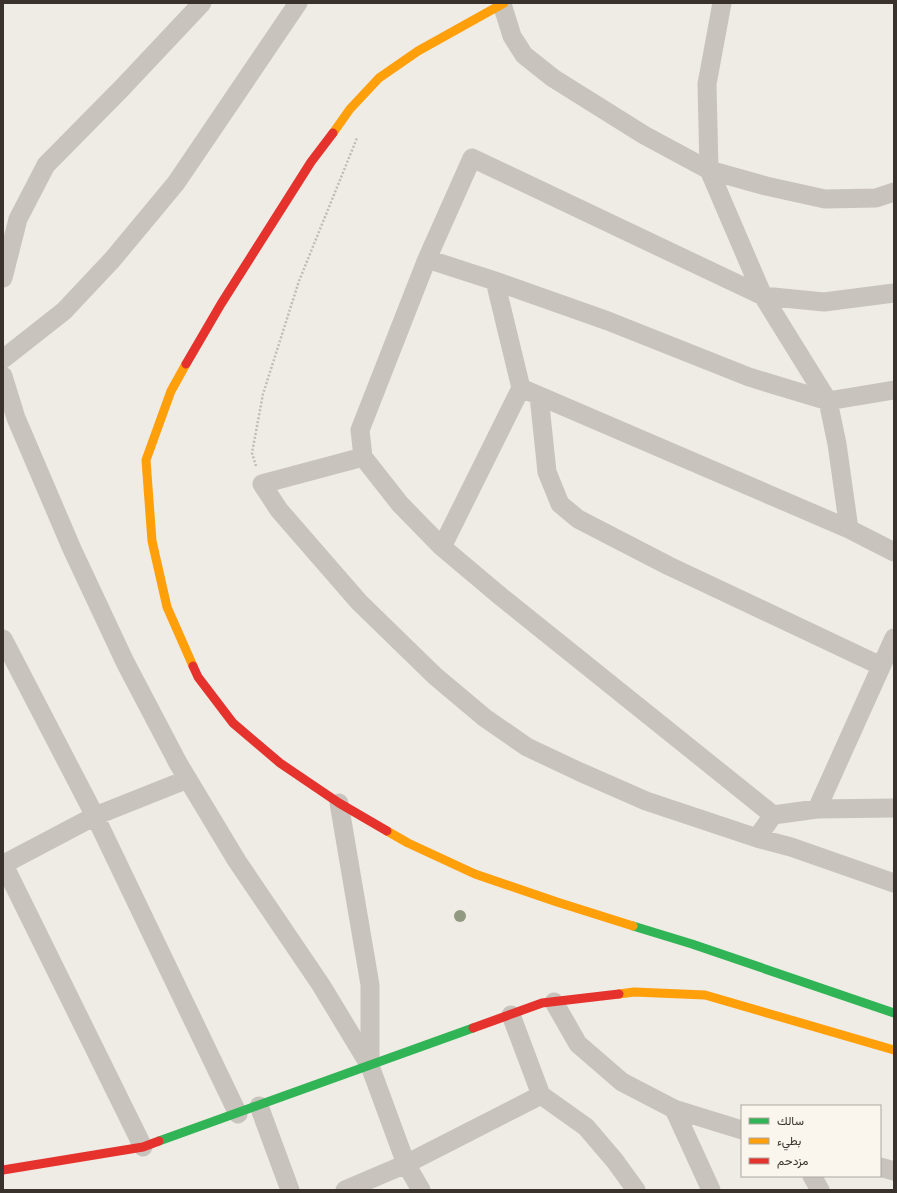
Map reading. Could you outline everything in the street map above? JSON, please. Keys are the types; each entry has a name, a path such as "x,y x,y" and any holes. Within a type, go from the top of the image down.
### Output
{"street":[{"path":"3,278 6,255 18,219 46,164 122,88 202,3"},
{"path":"3,359 64,311 112,260 176,183 298,3"},
{"path":"894,192 876,198 825,199 766,186 709,170 644,135 552,78 524,55 512,36 503,3 418,51 379,78 350,109 311,162 221,304 171,391 146,460 152,541 167,608 198,677 233,723 280,763 339,803 408,843 475,874 557,902 692,944 894,1013"},
{"path":"722,3 707,84 709,170 763,296 828,401 837,444 849,529"},
{"path":"894,292 824,302 763,296 472,158 427,259 360,430 363,457 400,504 442,547 499,595 773,815 817,809 894,808"},
{"path":"427,259 495,281 608,321 749,377 828,401 894,390"},
{"path":"442,547 521,388 495,281"},
{"path":"3,376 16,418 72,549 125,662 178,763 237,860 321,985 370,1066 406,1164 421,1190"},
{"path":"521,388 849,529 894,552"},
{"path":"539,396 547,472 560,504 578,519 669,566 881,666"},
{"path":"363,457 262,484 279,510 359,602 435,676 491,722 526,747 646,801 757,838 791,847 894,883"},
{"path":"817,809 894,638"},
{"path":"3,639 95,816 238,1114"},
{"path":"143,1147 3,863 95,816 188,779"},
{"path":"339,803 370,985 370,1066"},
{"path":"757,838 773,815"},
{"path":"3,1170 143,1147 238,1114 542,1003 634,992 705,995 894,1050"},
{"path":"554,1002 578,1044 622,1082 674,1109 741,1130"},
{"path":"511,1015 541,1095 586,1127 615,1161 636,1190"},
{"path":"345,1190 406,1164 541,1095"},
{"path":"259,1106 290,1190"},
{"path":"674,1109 711,1190"},
{"path":"881,1167 894,1171"},
{"path":"813,1177 820,1190"}],"path":[{"path":"262,484 252,453 263,394 299,281 359,134"}],"traffic: fast":[{"path":"633,926 692,944 894,1013"},
{"path":"159,1141 473,1028"}],"traffic: slow":[{"path":"333,133 350,109 379,78 418,51 504,3"},
{"path":"186,364 171,391 146,460 152,541 167,607 193,666"},
{"path":"387,831 408,843 475,874 633,926"},
{"path":"619,994 634,992 705,995 894,1050"}],"traffic: jam":[{"path":"186,364 221,304 311,162 333,133"},
{"path":"193,666 198,677 233,723 280,763 339,803 387,831"},
{"path":"473,1028 542,1003 619,994"},
{"path":"3,1170 143,1147 159,1141"}]}
